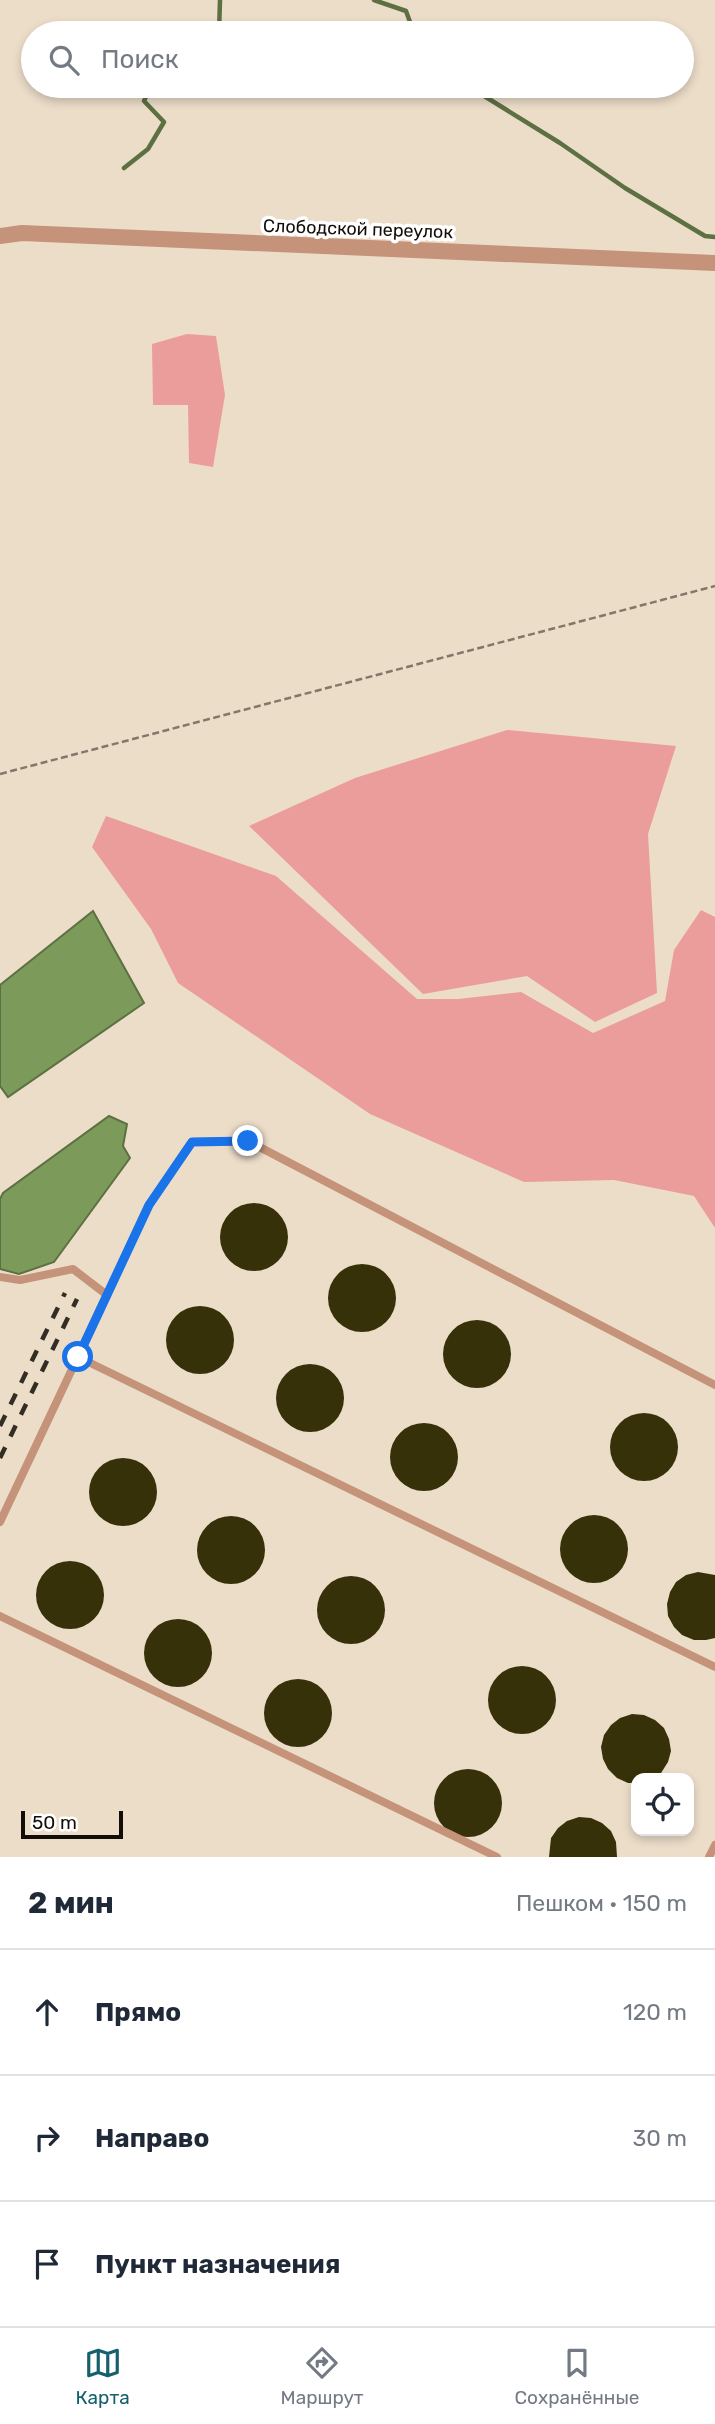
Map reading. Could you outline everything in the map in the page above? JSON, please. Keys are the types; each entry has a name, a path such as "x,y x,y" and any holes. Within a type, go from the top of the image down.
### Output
{"street":[{"name":"Слободской переулок","path":"0,236 36,234 715,263"}],"lane":[{"path":"0,1522 149,1205 192,1142 248,1141 715,1385"},
{"path":"0,1277 20,1280 73,1269 107,1295"},
{"path":"78,1357 715,1667"},
{"path":"0,1616 497,1857"},
{"path":"709,1857 715,1845"}],"path":[{"path":"0,774 715,586"}],"shaded area":[{"path":"187,334 216,336 225,395 213,467 189,463 188,405 153,405 152,344"},
{"path":"507,730 676,746 648,834 657,993 595,1022 527,976 423,994 249,826 355,778"},
{"path":"106,816 276,876 417,999 458,999 521,992 593,1033 665,1001 674,950 701,910 715,917 715,1228 694,1196 614,1180 524,1182 370,1114 178,983 151,929 92,847"},
{"path":"93,911 144,1003 8,1097 0,1086 0,985"},
{"path":"109,1116 127,1124 123,1146 130,1158 54,1262 19,1274 0,1269 0,1199 3,1193"}],"building":[{"path":"247,1203 261,1203 273,1208 283,1218 288,1237 283,1256 273,1266 261,1271 247,1271 235,1266 225,1256 220,1244 220,1230 225,1218 235,1208"},
{"path":"355,1264 369,1264 381,1269 391,1279 396,1298 391,1317 381,1327 369,1332 355,1332 343,1327 333,1317 328,1305 328,1291 333,1279 343,1269"},
{"path":"193,1306 207,1306 219,1311 229,1321 234,1340 229,1359 219,1369 207,1374 193,1374 181,1369 171,1359 166,1347 166,1333 171,1321 181,1311"},
{"path":"470,1320 484,1320 496,1325 506,1335 511,1354 506,1373 496,1383 484,1388 470,1388 458,1383 448,1373 443,1361 443,1347 448,1335 458,1325"},
{"path":"303,1364 317,1364 329,1369 339,1379 344,1398 339,1417 329,1427 317,1432 303,1432 291,1427 281,1417 276,1405 276,1391 281,1379 291,1369"},
{"path":"637,1413 651,1413 663,1418 673,1428 678,1447 673,1466 663,1476 651,1481 637,1481 625,1476 615,1466 610,1454 610,1440 615,1428 625,1418"},
{"path":"417,1423 431,1423 443,1428 453,1438 458,1457 453,1476 443,1486 431,1491 417,1491 405,1486 395,1476 390,1464 390,1450 395,1438 405,1428"},
{"path":"116,1458 130,1458 142,1463 152,1473 157,1492 152,1511 142,1521 130,1526 116,1526 104,1521 94,1511 89,1499 89,1485 94,1473 104,1463"},
{"path":"587,1515 601,1515 613,1520 623,1530 628,1549 623,1568 613,1578 601,1583 587,1583 575,1578 565,1568 560,1556 560,1542 565,1530 575,1520"},
{"path":"224,1516 238,1516 250,1521 260,1531 265,1550 260,1569 250,1579 238,1584 224,1584 212,1579 202,1569 197,1557 197,1543 202,1531 212,1521"},
{"path":"63,1561 77,1561 89,1566 99,1576 104,1595 99,1614 89,1624 77,1629 63,1629 51,1624 41,1614 36,1602 36,1588 41,1576 51,1566"},
{"path":"698,1572 715,1575 715,1638 706,1640 694,1640 682,1635 668,1616 667,1604 676,1582 686,1575"},
{"path":"344,1576 358,1576 370,1581 380,1591 385,1610 380,1629 370,1639 358,1644 344,1644 332,1639 322,1629 317,1617 317,1603 322,1591 332,1581"},
{"path":"171,1619 185,1619 197,1624 207,1634 212,1653 207,1672 197,1682 185,1687 171,1687 159,1682 149,1672 144,1660 144,1646 149,1634 159,1624"},
{"path":"515,1666 529,1666 541,1671 551,1681 556,1700 551,1719 541,1729 529,1734 515,1734 503,1729 493,1719 488,1707 488,1693 493,1681 503,1671"},
{"path":"291,1679 305,1679 317,1684 327,1694 332,1713 327,1732 317,1742 305,1747 291,1747 279,1742 269,1732 264,1720 264,1706 269,1694 279,1684"},
{"path":"632,1714 644,1715 664,1728 671,1751 661,1773 631,1773 631,1783 628,1783 617,1778 608,1769 601,1747 604,1735 620,1718"},
{"path":"461,1769 475,1769 487,1774 497,1784 502,1803 497,1822 487,1832 475,1837 461,1837 449,1832 439,1822 434,1810 434,1796 439,1784 449,1774"},
{"path":"579,1817 591,1818 611,1831 616,1842 617,1857 549,1857 551,1838 558,1828"}],"waterway":[{"path":"219,21 220,0"},
{"path":"374,0 406,11 410,21"},
{"path":"124,168 148,149 164,122 144,101 145,98"},
{"path":"487,98 625,188 705,236 715,237"}],"railway":[{"path":"0,1426 65,1293"},
{"path":"0,1458 77,1299"}],"route":[{"path":"78,1357 149,1205 192,1142 248,1141"}]}
